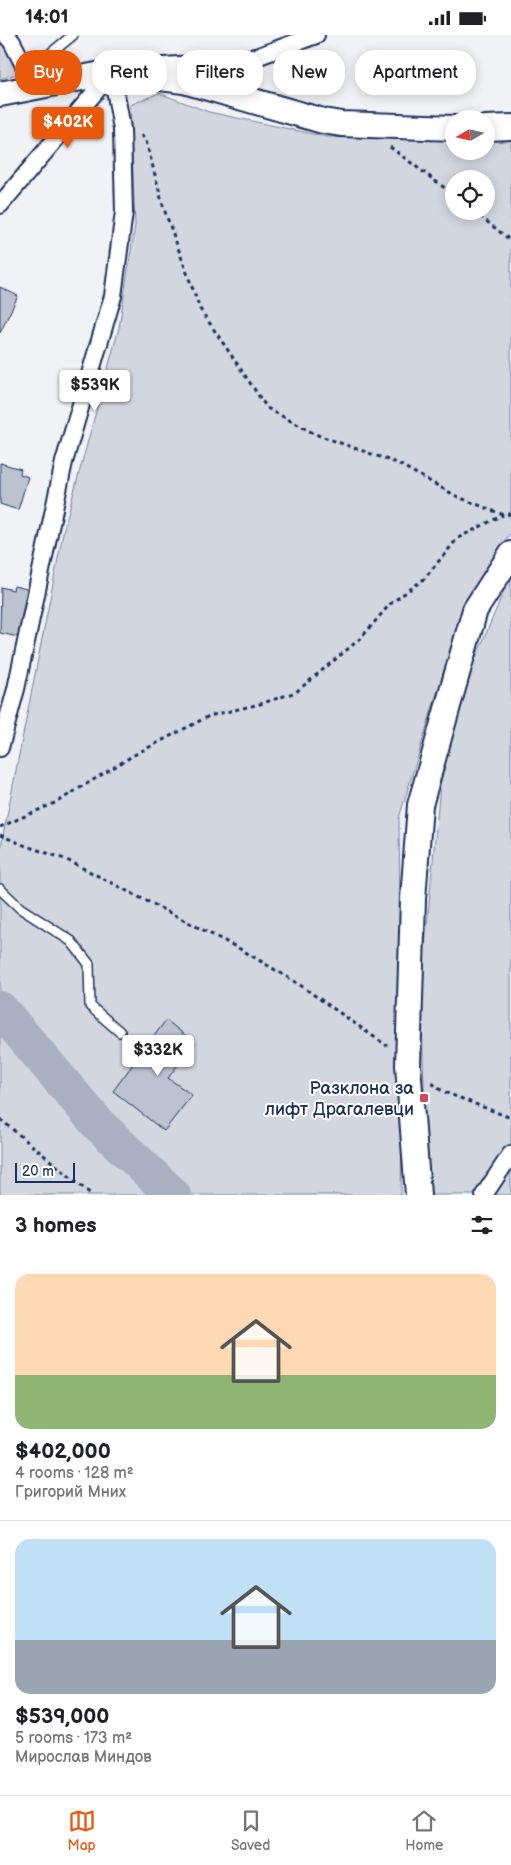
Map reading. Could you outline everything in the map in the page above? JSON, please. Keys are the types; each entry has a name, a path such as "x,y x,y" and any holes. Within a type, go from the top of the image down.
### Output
{"street":[{"path":"6,35 16,50"},
{"path":"167,65 238,61 259,56 316,35"},
{"path":"167,79 184,81 323,121 360,125 445,128"},
{"path":"0,94 15,87"},
{"path":"0,205 93,95"},
{"path":"0,748 18,680 64,462 113,296 124,212 122,129 117,95"},
{"path":"495,128 511,127"},
{"path":"418,1195 408,1065 413,899 420,805 475,610 511,554"},
{"path":"484,1195 511,1154"}],"lane":[{"path":"58,50 72,35"},
{"path":"0,889 20,908 71,941 89,964 90,1006 120,1033"}],"path":[{"path":"120,109 146,141 164,209 200,309 267,408 315,434 397,463 458,497 504,515"},
{"path":"360,125 445,188"},
{"path":"485,220 511,241"},
{"path":"0,827 57,802 134,755 209,716 260,704 296,692 361,638 390,605 424,579 458,538 504,515 511,514"},
{"path":"0,835 65,859 242,951 296,983 377,1039"},
{"path":"442,1091 511,1118"},
{"path":"0,1119 92,1195"}],"shaded area":[{"path":"0,35 15,64 15,74 0,79"},
{"path":"154,95 164,95 209,112 327,137 445,137 445,160 495,160 495,137 511,137 511,532 465,601 399,818 401,1195 0,1195 0,851 64,528 119,328 135,225 130,105"},
{"path":"511,579 511,1195 431,1195 426,1151 421,989 445,731 506,586"}],"building":[{"path":"0,287 18,296 0,333"},
{"path":"0,463 21,469 20,474 28,477 18,510 0,504"},
{"path":"14,586 27,589 18,637 0,633 1,587 13,590"},
{"path":"166,1020 195,1043 168,1078 192,1095 164,1131 113,1091"}],"waterway":[{"path":"0,1009 98,1124 173,1195"}],"place":[{"name":"Разклона за лифт Драгалевци","path":"424,1098"}]}
